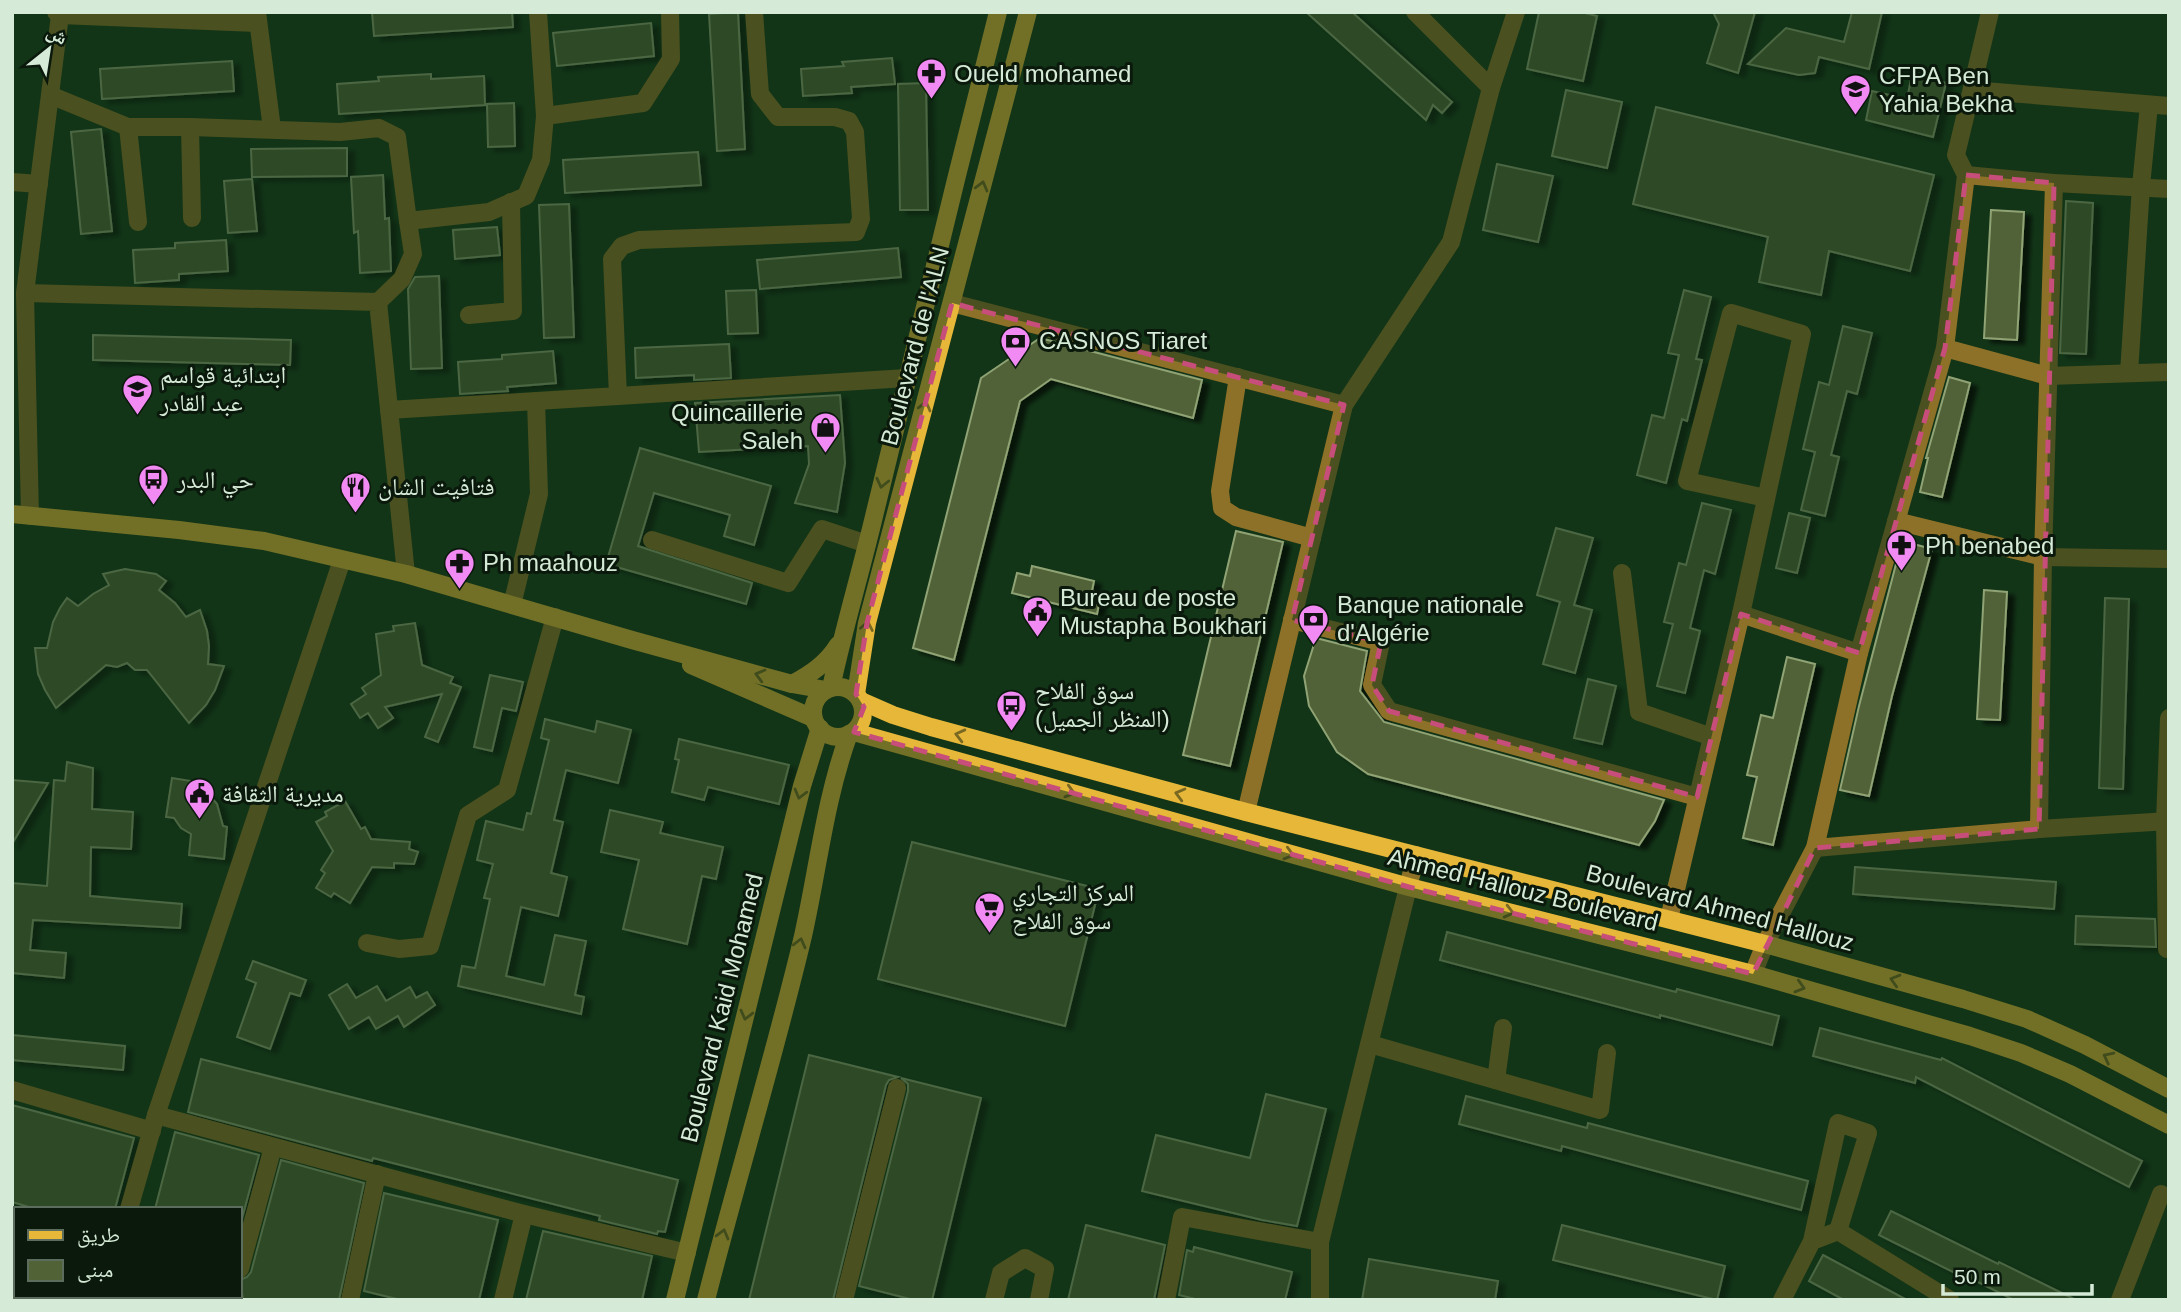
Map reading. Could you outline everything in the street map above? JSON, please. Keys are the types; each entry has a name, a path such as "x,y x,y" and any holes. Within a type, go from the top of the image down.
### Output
{"main road":[{"name":"Boulevard de l'ALN","path":"829,689 998,12"},
{"name":"Boulevard de l'ALN","path":"859,697 867,623 1028,12"},
{"path":"21,515 252,539 406,574 792,684 829,689 844,687 893,715 931,727 1246,812"},
{"path":"792,684 821,666 842,639"},
{"path":"632,640 816,723 830,736 843,737 859,727 864,715 859,697"},
{"path":"816,723 812,712 816,699 829,689"},
{"name":"Boulevard Kaid Mohamed","path":"674,1300 816,723"},
{"path":"706,1300 803,936 839,762 851,733"},
{"name":"Ahmed Hallouz Boulevard","path":"851,733 1409,887 1752,974 2021,1053 2070,1074 2169,1125"},
{"name":"Boulevard Ahmed Hallouz","path":"1246,812 1765,944 1963,999 2027,1019 2169,1088"}],"street":[{"path":"408,221 489,212 526,196 541,160 545,116 538,12"},
{"path":"545,116 643,103 671,60 670,12"},
{"path":"618,396 612,259 622,246 639,240 856,232 861,219 855,132 849,121 835,117 778,117 760,94 754,12"},
{"path":"1415,12 1491,88"},
{"path":"1246,812 1344,405 1451,242 1491,88 1516,12"},
{"path":"1752,974 1815,848 1859,653 1945,348 1966,175 1956,155 1990,12"},
{"path":"21,515 25,293 58,13 257,18 272,129"},
{"path":"1972,90 2169,106"},
{"path":"25,293 378,302 402,279 413,254 397,137 379,128 340,132 128,127 50,95"},
{"path":"2129,373 2149,105"},
{"path":"128,127 138,222"},
{"path":"190,127 192,218"},
{"path":"1966,175 2169,189"},
{"path":"12,182 39,184"},
{"path":"2039,829 2043,557 2054,183"},
{"path":"469,315 513,311 511,202"},
{"path":"378,302 406,574"},
{"path":"952,303 1344,405"},
{"path":"1668,919 1741,614 1802,334 1731,313 1687,481 1766,498"},
{"path":"1945,348 2048,376 2169,372"},
{"path":"1238,377 1220,491 1222,508 1236,517 1312,538"},
{"path":"389,410 907,378"},
{"path":"512,605 539,494 536,401"},
{"path":"1896,522 2043,557 2169,559"},
{"path":"652,540 788,583 822,529 867,544"},
{"path":"131,1207 154,1123 341,560"},
{"path":"1622,573 1639,712 1712,737"},
{"path":"1741,614 1859,653"},
{"path":"367,943 398,949 430,946 468,815 507,790 555,617"},
{"path":"1292,620 1381,642 1372,685 1389,711 1697,797"},
{"path":"2169,718 2169,949"},
{"path":"1815,848 2167,821"},
{"path":"1320,1300 1321,1242 1416,855"},
{"path":"1496,1080 1503,1028"},
{"path":"1370,1044 1600,1110 1608,1053"},
{"path":"844,1300 897,1088"},
{"path":"12,1090 273,1147 524,1214 687,1252"},
{"path":"1782,1300 1812,1241 1838,1123 1868,1133 1838,1231"},
{"path":"242,1262 273,1147"},
{"path":"355,1299 377,1174"},
{"path":"2120,1300 2161,1194"},
{"path":"503,1300 524,1214"},
{"path":"1166,1300 1182,1217 1321,1242"},
{"path":"1812,1241 1838,1231"},
{"path":"1838,1231 1950,1300"},
{"path":"994,1300 1001,1273 1025,1258 1045,1269 1039,1300"}],"highlighted area":[{"path":"1966,175 2054,183 2039,829 1815,848 1753,974 1409,887 854,732 864,707 856,694 867,623 952,303 1344,405 1292,620 1381,642 1372,685 1389,711 1697,797 1741,614 1859,653 1945,348"}],"building":[{"path":"372,12 512,12 513,27 374,36"},
{"path":"738,12 745,149 717,151 709,14"},
{"path":"1306,12 1352,12 1452,102 1442,113 1433,105 1426,120"},
{"path":"1539,12 1581,12 1597,16 1583,81 1527,69"},
{"path":"1713,12 1755,12 1738,73 1707,63 1719,24"},
{"path":"1852,12 1882,12 1869,69 1819,57 1815,73 1799,75 1748,64 1786,28 1844,42"},
{"path":"651,23 654,56 557,66 553,33"},
{"path":"892,58 895,84 851,87 852,93 803,96 801,69 844,66 842,62"},
{"path":"232,61 234,91 102,99 100,69"},
{"path":"431,74 431,79 484,76 485,105 339,114 337,84 379,81 378,77"},
{"path":"1912,74 1946,83 1933,137 1866,120 1872,91 1907,99"},
{"path":"926,83 928,210 900,210 898,84"},
{"path":"1566,90 1622,102 1607,168 1552,156"},
{"path":"514,103 515,146 488,147 487,104"},
{"path":"1656,107 1934,175 1910,271 1829,251 1821,295 1759,282 1768,237 1633,204"},
{"path":"101,129 112,231 81,234 71,132"},
{"path":"347,148 347,176 252,177 251,149"},
{"path":"698,152 701,185 565,193 563,160"},
{"path":"1497,164 1553,176 1538,242 1483,230"},
{"path":"383,175 385,219 389,218 391,271 360,273 358,231 354,233 351,177"},
{"path":"252,179 257,231 228,233 224,181"},
{"path":"2066,201 2093,203 2086,354 2060,353"},
{"path":"569,204 574,337 544,338 539,205"},
{"path":"1991,210 2024,212 2017,340 1984,338"},
{"path":"497,227 500,255 455,259 453,230"},
{"path":"226,240 228,271 179,274 179,280 135,283 133,250 175,248 175,243"},
{"path":"898,248 901,277 760,289 757,260"},
{"path":"439,276 442,368 411,369 408,289 415,277"},
{"path":"756,290 758,333 728,334 726,291"},
{"path":"1684,290 1711,297 1696,359 1702,360 1687,421 1682,419 1666,483 1637,475 1652,415 1664,418 1679,355 1668,353"},
{"path":"1843,326 1872,333 1857,394 1847,391 1831,455 1839,457 1825,516 1801,510 1815,452 1803,449 1819,382 1829,385"},
{"path":"93,335 291,340 290,365 93,360"},
{"path":"1040,338 1202,380 1193,418 1051,379 1020,401 954,660 913,648 981,378"},
{"path":"729,344 731,378 694,380 694,375 636,378 635,348"},
{"path":"553,351 556,383 507,387 508,391 460,394 458,362"},
{"path":"1949,377 1970,383 1942,497 1920,492 1926,458"},
{"path":"840,395 845,463 837,512 795,503 809,464 808,446 699,452 695,403"},
{"path":"640,448 771,486 754,545 724,536 730,515 654,493 638,546 752,583 746,604 606,564"},
{"path":"1702,503 1731,510 1715,574 1704,570 1690,628 1700,631 1685,693 1657,686 1673,624 1664,622 1679,563 1686,565"},
{"path":"1789,513 1810,518 1797,573 1776,568"},
{"path":"1556,528 1593,538 1574,605 1592,610 1575,673 1543,664 1560,602 1537,595"},
{"path":"1236,531 1283,542 1230,766 1183,755"},
{"path":"1902,541 1932,549 1892,696 1869,796 1840,790"},
{"path":"1032,566 1094,581 1092,591 1101,594 1097,614 1012,593 1017,573 1030,576"},
{"path":"125,569 156,574 166,581 159,590 175,603 186,617 200,610 207,631 208,664 224,666 206,705 189,723 147,670 135,670 127,663 117,667 106,665 56,708 38,674 35,648 47,648 53,622 67,598 78,606 109,585 103,574"},
{"path":"1984,590 2007,592 2000,720 1977,719"},
{"path":"2105,598 2129,599 2123,789 2099,788"},
{"path":"415,623 422,665 453,677 450,683 461,687 438,742 425,737 442,694 385,707 393,718 378,728 368,713 360,718 351,704 366,694 362,688 381,675 376,634 394,631 393,626"},
{"path":"1316,638 1367,651 1360,691 1384,722 1664,800 1655,821 1639,845 1368,774 1337,752 1309,706 1304,676"},
{"path":"1787,657 1815,664 1773,845 1743,838 1757,777 1747,775 1761,715 1773,718"},
{"path":"490,675 523,682 516,711 502,708 492,751 474,747"},
{"path":"1588,679 1616,686 1602,744 1574,738"},
{"path":"545,719 595,732 597,721 631,730 618,783 566,770 554,820 563,822 551,873 567,877 558,916 521,907 506,976 544,985 555,935 586,941 575,995 584,997 581,1014 458,986 462,966 475,968 490,899 484,898 493,864 477,860 486,821 523,830 527,813 531,814 549,740 541,738"},
{"path":"679,739 789,765 779,804 708,787 704,800 672,792 679,760 675,759"},
{"path":"67,762 93,768 92,809 133,812 131,849 91,847 90,896 182,904 180,928 33,920 30,950 66,953 64,978 12,973 12,883 47,886 54,780 65,781"},
{"name":"مديرية الثقافة","path":"172,778 197,782 196,789 210,796 217,804 223,826 227,827 224,859 189,855 191,834 181,828 174,818 166,817"},
{"path":"12,780 48,783 12,844"},
{"path":"345,801 361,829 365,827 371,839 410,842 409,849 418,852 414,864 394,863 394,868 372,867 350,903 334,893 331,897 316,888 325,873 321,870 333,851 316,822 327,816 325,812"},
{"path":"610,810 663,822 660,833 723,847 716,879 702,876 687,944 623,929 639,860 601,852"},
{"name":"المركز التجاري سوق الفلاح","path":"912,842 1099,889 1065,1026 878,979"},
{"path":"1855,867 2056,882 2054,909 1853,894"},
{"path":"2076,916 2155,919 2156,947 2075,944"},
{"path":"1447,932 1779,1016 1772,1045 1440,960"},
{"path":"253,961 306,980 300,996 290,993 270,1049 237,1037 256,983 246,979"},
{"path":"347,984 356,998 377,986 386,1001 410,987 416,998 427,992 435,1005 404,1027 398,1016 376,1029 369,1017 349,1029 329,995"},
{"path":"1820,1028 1941,1060 1942,1058 2142,1161 2129,1187 1916,1077 1915,1083 1813,1056"},
{"path":"12,1035 125,1046 123,1070 12,1060"},
{"path":"809,1055 898,1077 889,1080 886,1085 833,1300 749,1300"},
{"path":"201,1059 678,1180 665,1232 658,1231 657,1234 599,1220 600,1216 373,1158 372,1161 188,1112"},
{"path":"901,1078 981,1098 932,1300 914,1300 859,1286 908,1091 908,1084"},
{"path":"1266,1094 1326,1109 1297,1226 1142,1191 1156,1135 1250,1158"},
{"path":"1466,1096 1587,1128 1588,1123 1808,1181 1801,1210 1562,1146 1561,1151 1459,1124"},
{"path":"12,1105 134,1138 116,1207 29,1207 12,1202"},
{"path":"175,1132 259,1155 242,1219 242,1207 156,1207"},
{"path":"281,1160 364,1183 339,1300 243,1300 242,1279 251,1272"},
{"path":"384,1193 498,1220 479,1300 401,1300 364,1291"},
{"path":"1891,1211 2076,1300 2014,1300 1974,1280 1973,1282 1879,1235"},
{"path":"1086,1225 1165,1245 1154,1300 1068,1300"},
{"path":"1562,1225 1725,1266 1717,1300 1553,1260"},
{"path":"543,1231 652,1256 642,1300 526,1300"},
{"path":"1194,1247 1292,1272 1285,1300 1199,1300 1179,1295 1187,1250 1193,1252"},
{"path":"1823,1255 1907,1300 1844,1300 1809,1281"},
{"path":"1369,1259 1498,1281 1495,1300 1362,1300"}],"place":[{"name":"Oueld mohamed","path":"931,101"},
{"name":"CFPA Ben Yahia Bekha","path":"1856,117"},
{"name":"CASNOS Tiaret","path":"1016,368"},
{"name":"ابتدائية قواسم عبد القادر","path":"137,416"},
{"name":"Quincaillerie Saleh","path":"826,454"},
{"name":"حي البدر","path":"154,507"},
{"name":"فتافيت الشان","path":"355,514"},
{"name":"Ph benabed","path":"1902,573"},
{"name":"Ph maahouz","path":"460,590"},
{"name":"Bureau de poste Mustapha Boukhari","path":"1037,639"},
{"name":"Banque nationale d'Algérie","path":"1314,646"},
{"name":"سوق الفلاح (المنظر الجميل)","path":"1012,732"},
{"name":"مديرية الثقافة","path":"199,821"},
{"name":"المركز التجاري سوق الفلاح","path":"989,934"}]}
